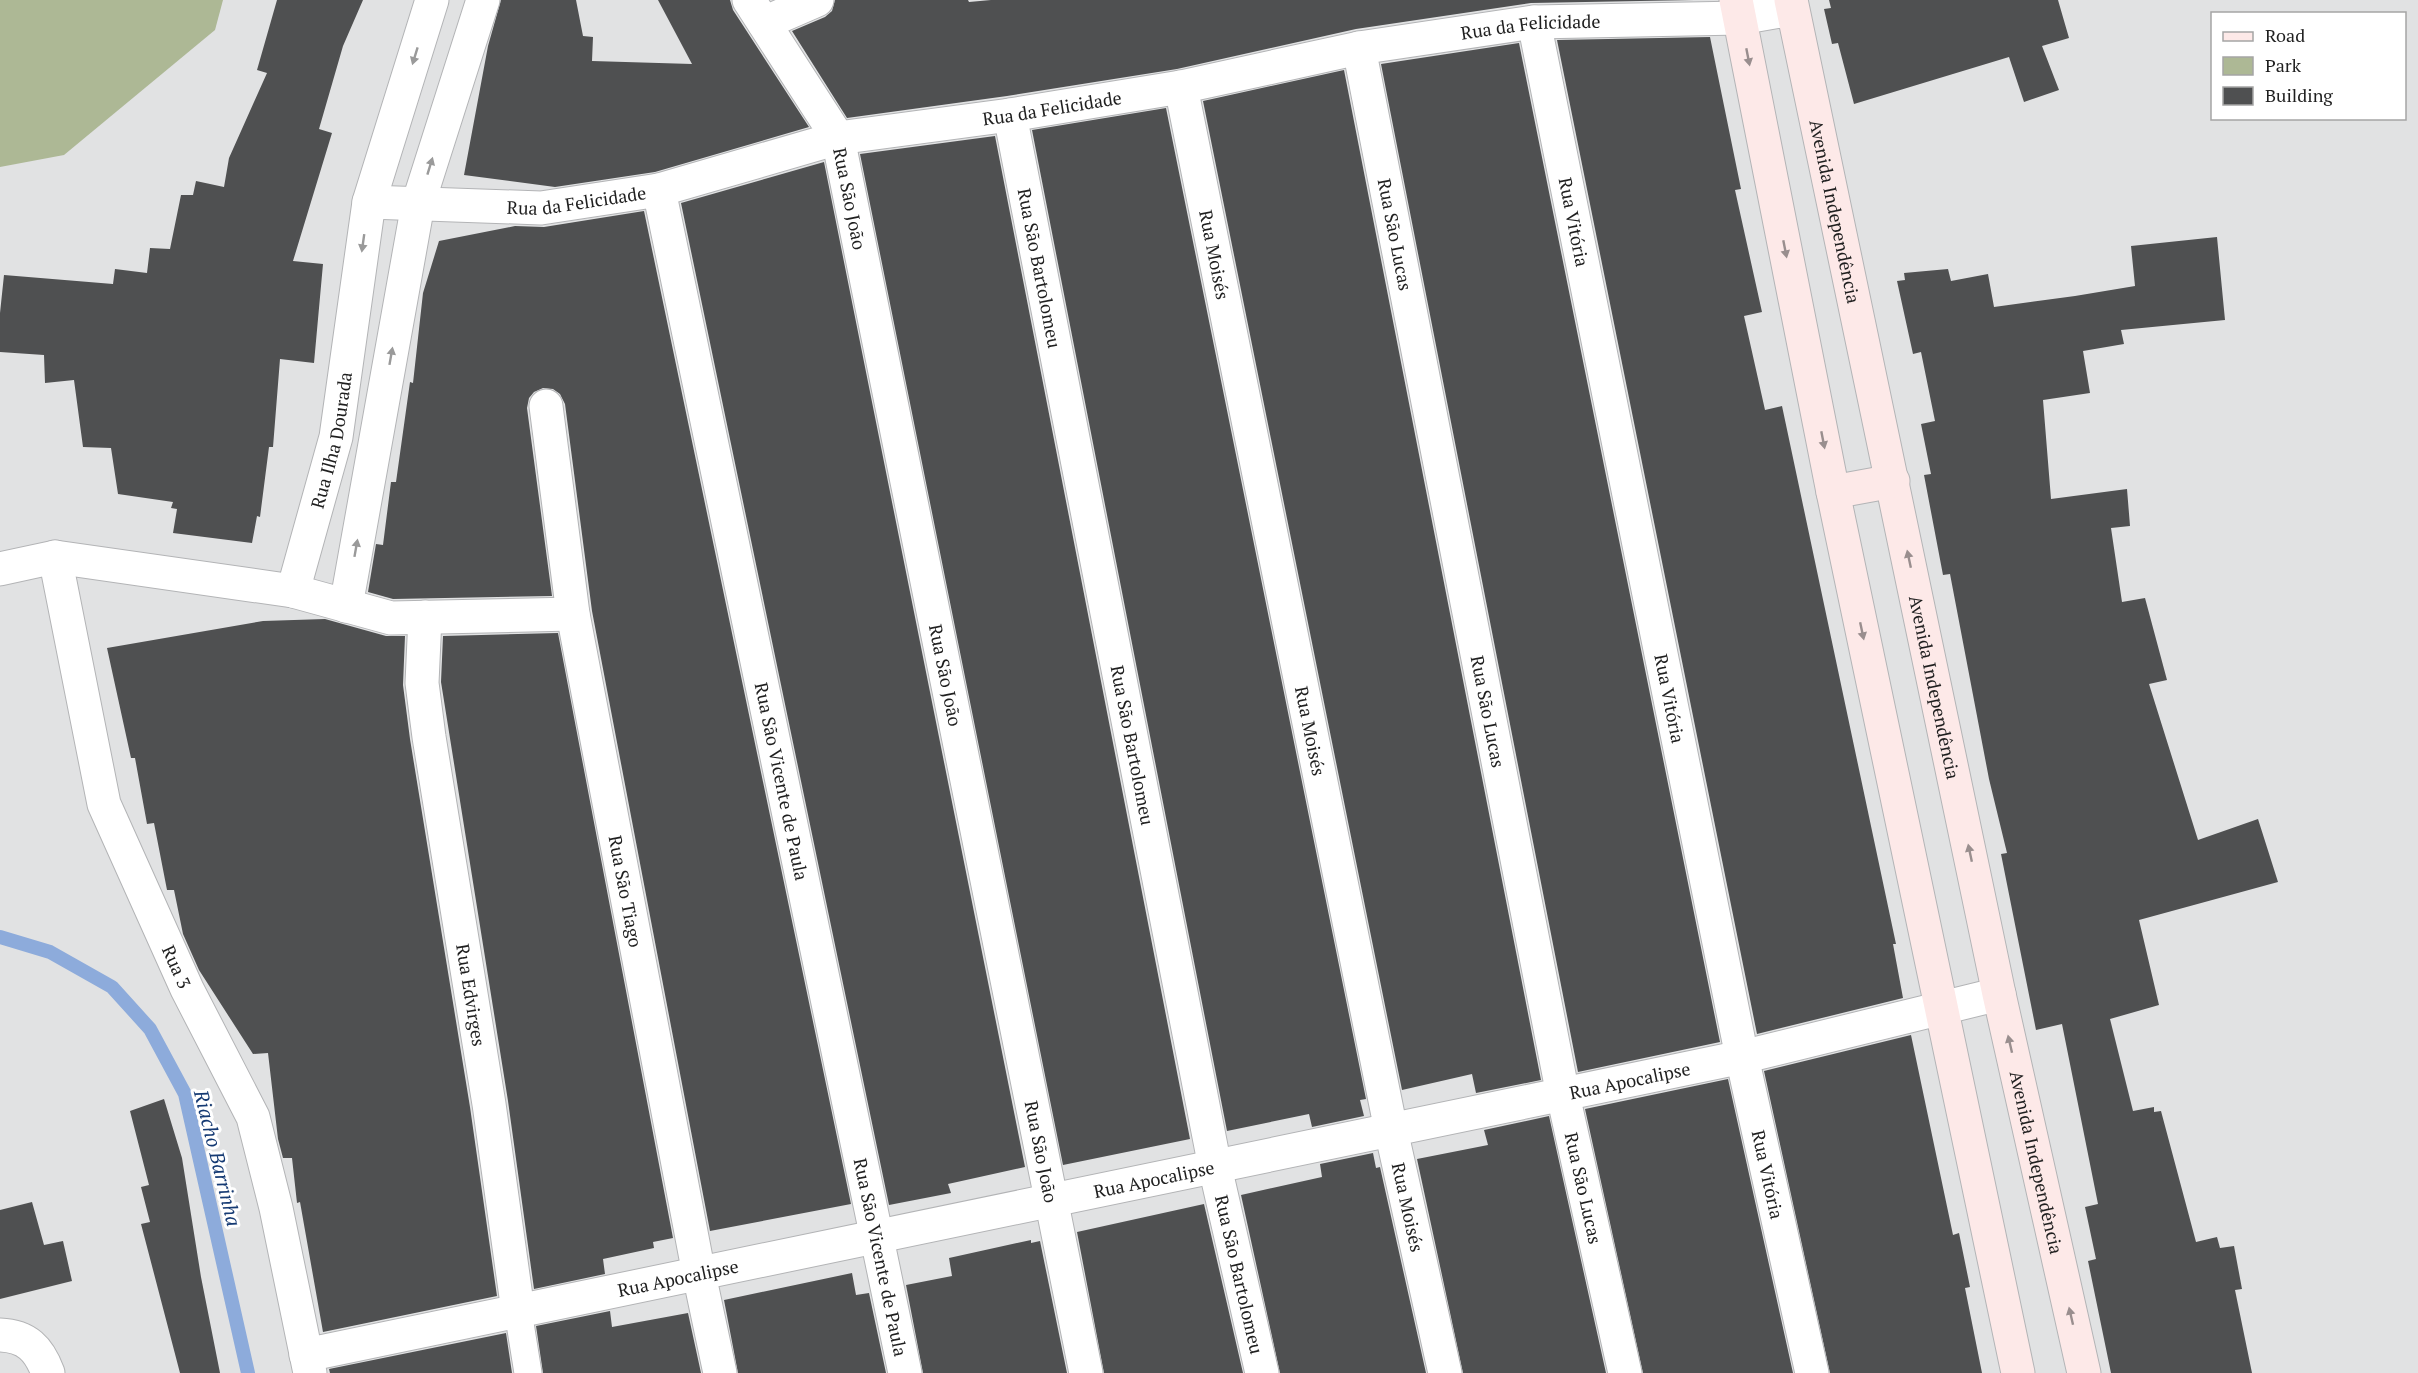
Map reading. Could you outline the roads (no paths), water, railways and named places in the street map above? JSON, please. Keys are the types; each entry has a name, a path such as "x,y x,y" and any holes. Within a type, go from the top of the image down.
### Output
{"main road":[{"name":"Avenida Independência","path":"1792,4 1999,994 2084,1373"},
{"path":"1738,9 1833,492 2018,1373"},
{"path":"1833,492 1893,481"}],"street":[{"name":"Rua Ilha Dourada","path":"293,591 336,437 369,202 432,0"},
{"path":"346,606 418,204 483,0"},
{"path":"756,11 817,0"},
{"name":"Rua da Felicidade","path":"369,202 541,208 659,190 838,138 1010,115 1181,87 1359,48 1533,22 1792,4"},
{"name":"Rua São João","path":"756,11 838,138 1086,1373"},
{"name":"Rua Vitória","path":"1533,22 1742,1058 1812,1373"},
{"name":"Rua São Lucas","path":"1359,48 1563,1095 1625,1373"},
{"name":"Rua Moisés","path":"1181,87 1390,1130 1445,1373"},
{"name":"Rua São Bartolomeu","path":"1010,115 1215,1167 1262,1373"},
{"name":"Rua São Vicente de Paula","path":"659,190 905,1373"},
{"name":"Rua São Tiago","path":"546,406 573,614 720,1373"},
{"path":"0,568 54,557 293,591 391,618 573,614"},
{"name":"Rua 3","path":"54,557 104,804 187,989 253,1117 276,1208 308,1364"},
{"name":"Rua Edvirges","path":"425,617 422,684 429,737 489,1104 518,1311"},
{"name":"Rua Apocalipse","path":"308,1364 518,1311 1742,1058 1999,994"},
{"path":"0,1335 29,1341 41,1355 48,1373"}],"lane":[{"name":"Rua Edvirges","path":"518,1311 528,1373"}],"waterway":[{"name":"Riacho Barrinha","path":"0,937 50,952 112,987 150,1029 185,1094 248,1373"}]}
